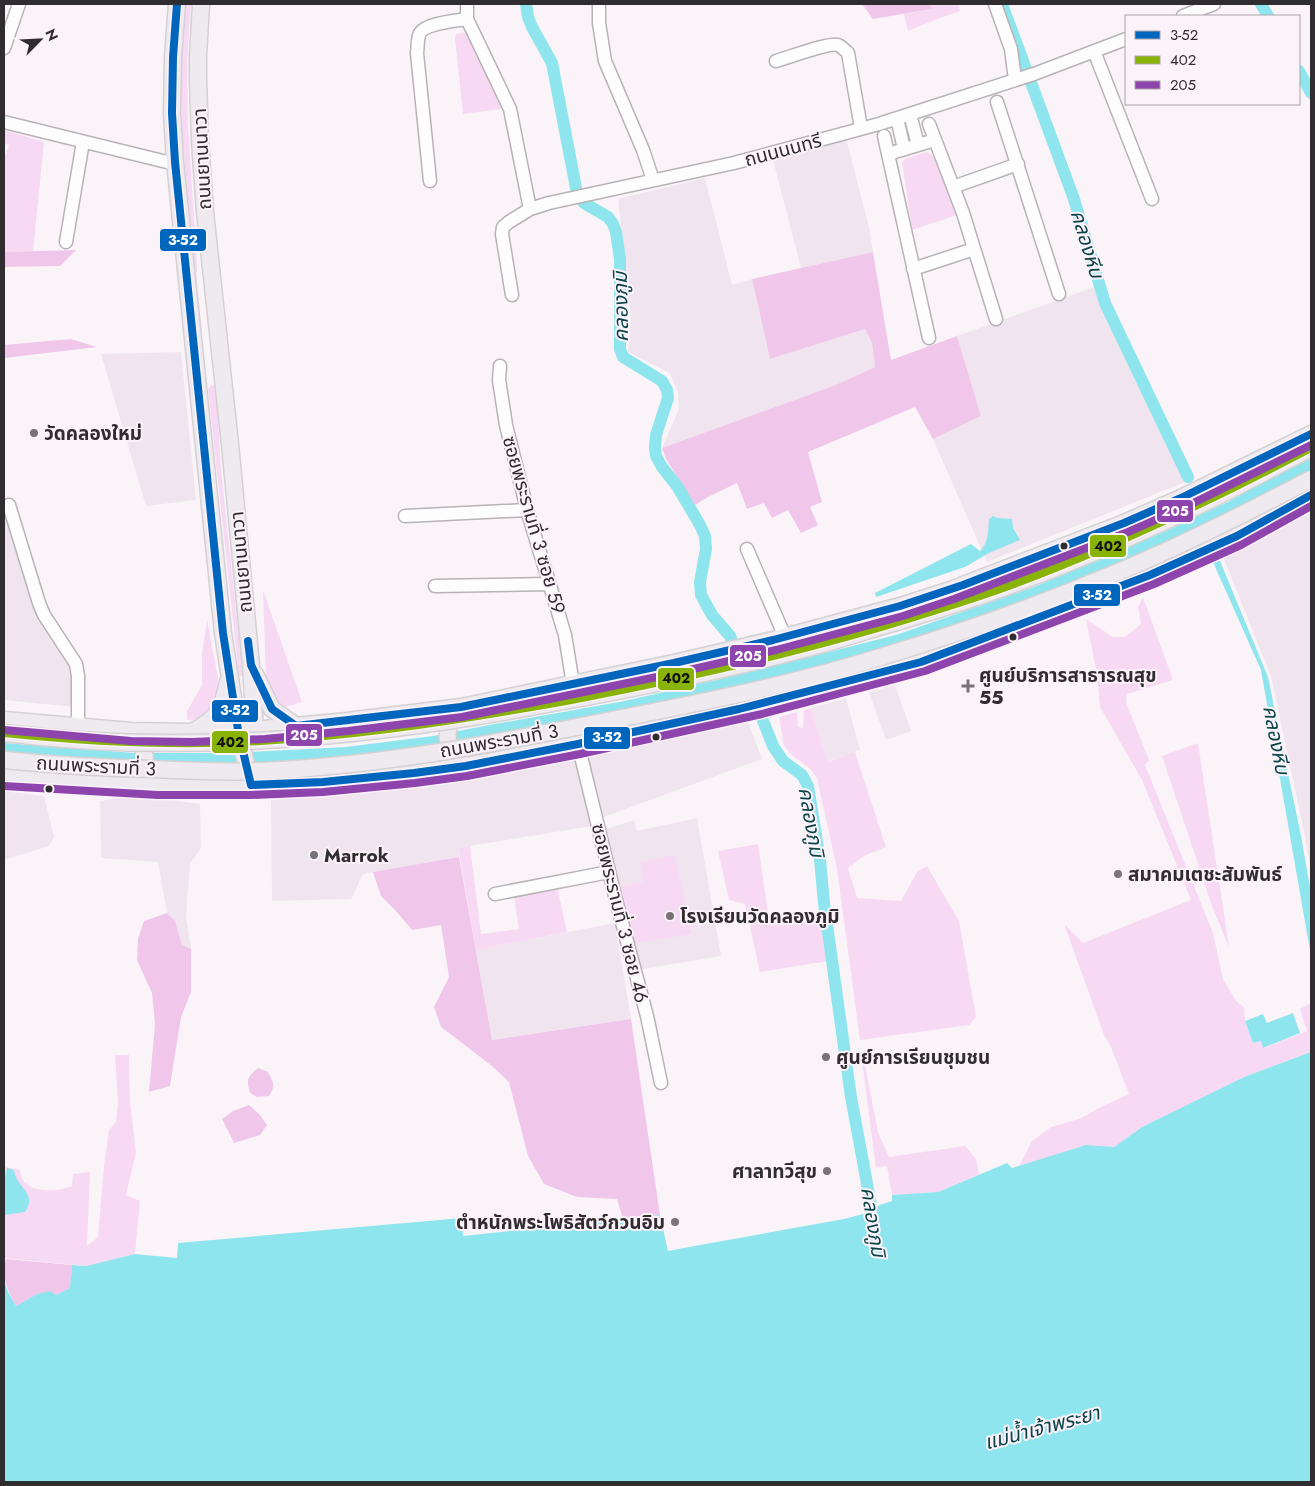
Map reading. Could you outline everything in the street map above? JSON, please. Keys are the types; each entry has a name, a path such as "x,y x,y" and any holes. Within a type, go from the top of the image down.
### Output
{"main road":[{"name":"ถนนยานนาวา","path":"177,4 173,57 172,113 175,164 223,633 238,730"},
{"name":"ถนนยานนาวา","path":"201,4 198,56 200,142 205,212 251,665 251,785"},
{"path":"196,368 204,378 209,377 212,373 205,288 212,280"},
{"name":"ถนนพระรามที่ 3","path":"4,720 131,731 192,732 238,730 250,740 296,726 460,707 741,648 900,606 1032,560 1124,523 1311,434"},
{"path":"1294,443 1311,448"},
{"name":"ถนนพระรามที่ 3","path":"4,733 97,742 156,744 215,743 356,733 438,723 521,709 714,672 822,644 1012,585 1167,521 1311,448"},
{"name":"ถนนพระรามที่ 3","path":"4,760 63,766 193,771 262,770 338,765 460,749 730,697 882,657 1019,611 1096,582 1165,552 1311,479"},
{"name":"ถนนพระรามที่ 3","path":"4,776 130,784 251,785 323,782 414,774 578,744 760,704 921,662 1150,575 1237,536 1311,495"},
{"path":"251,665 272,709 296,726"},
{"path":"192,732 207,723 218,713 230,676"},
{"path":"460,707 450,720 449,740 456,756 466,766"},
{"path":"130,784 142,772 145,758 141,743 131,731"}],"street":[{"path":"4,48 20,4"},
{"path":"467,4 467,19 510,110 530,209"},
{"path":"598,4 605,61 643,150 653,180"},
{"path":"995,4 1011,49 1024,77"},
{"path":"1185,15 1214,4"},
{"path":"430,181 417,53 418,38 421,31 430,26 467,19"},
{"name":"ถนนนนทรี","path":"512,295 502,234 503,227 530,209 586,194 734,163 897,118 1024,77 1125,38"},
{"path":"776,61 824,47 840,46 848,53 861,128"},
{"path":"1094,51 1152,198"},
{"path":"997,102 1059,294"},
{"path":"910,114 918,145"},
{"path":"897,118 904,149"},
{"path":"4,122 175,164"},
{"path":"929,124 963,213 996,318"},
{"path":"884,136 929,338"},
{"path":"888,154 935,140"},
{"path":"66,242 83,142"},
{"path":"953,187 1018,164"},
{"path":"913,269 974,249"},
{"name":"ซอยพระรามที่ 3 ซอย 59","path":"500,366 499,380 506,425 527,510 565,634 573,684"},
{"path":"9,505 44,615 76,664 78,676 78,727"},
{"path":"406,516 527,510"},
{"path":"747,548 785,637"},
{"path":"435,586 549,584"},
{"name":"ซอยพระรามที่ 3 ซอย 46","path":"578,744 647,1016 661,1083"},
{"path":"495,894 609,872"}],"shaded area":[{"path":"185,4 191,4 187,62 188,126 197,266 196,283 182,133 181,61"},
{"path":"862,4 931,4 932,9 873,19"},
{"path":"931,4 958,4 960,11 908,31 904,14 932,9"},
{"path":"468,32 504,104 502,109 463,114 455,38 456,34"},
{"path":"4,130 44,142 33,251 4,252 4,159 9,145 4,143"},
{"path":"846,138 869,227 873,252 801,268 773,160"},
{"path":"927,152 933,156 957,215 912,230 902,162 907,158"},
{"path":"705,178 732,285 752,279 770,359 865,329 872,343 875,367 833,386 662,448 679,409 678,393 670,373 628,352 631,320 618,199"},
{"path":"76,250 60,266 4,267 4,252"},
{"path":"873,252 891,360 957,336 981,416 933,439 915,407 808,452 822,502 810,507 818,525 801,533 788,510 772,518 764,503 747,509 737,483 695,505 666,459 662,448 833,386 875,367 872,343 865,329 770,359 752,279"},
{"path":"1094,287 1185,482 987,562 933,439 981,416 957,336"},
{"path":"71,339 97,347 4,358 4,345"},
{"path":"181,352 196,500 146,506 101,354"},
{"path":"211,385 216,386 221,470 243,676 239,676 208,389"},
{"path":"4,511 71,663 74,707 4,700"},
{"path":"1311,513 1311,872 1271,676 1223,557"},
{"path":"263,590 302,702 282,708 271,698 266,677"},
{"path":"1143,597 1173,680 1127,694 1126,702 1149,760 1145,765 1213,933 1223,979 1236,1001 1244,1007 1245,1021 1253,1043 1261,1041 1264,1048 1307,1031 1300,1009 1311,1003 1311,1052 1244,1077 1142,1127 1114,1147 1086,1145 1019,1166 1032,1141 1051,1127 1079,1119 1129,1094 1111,1047 1104,1035 1064,924 1083,943 1191,900 1142,780 1100,707 1097,674 1086,619 1113,637 1125,637 1141,624 1138,607"},
{"path":"207,619 218,678 216,701 211,714 201,719 187,720 187,711 202,685 202,654"},
{"path":"895,685 911,731 886,740 869,692"},
{"path":"846,698 860,750 828,762 811,708"},
{"path":"811,708 828,762 855,752 886,847 864,856 848,868 857,898 901,901 917,872 927,866 959,921 976,1017 969,1025 860,1040 837,869 817,778 810,769 793,756 784,746 779,717 797,712 798,727 803,728 804,710"},
{"path":"748,722 762,759 601,818 592,826 458,848 459,857 363,874 351,899 272,901 271,800 445,781 574,758"},
{"path":"1198,743 1229,947 1212,906 1162,756"},
{"path":"4,791 44,796 54,837 49,846 4,860"},
{"path":"136,795 200,804 201,848 190,864 186,917 191,949 182,946 175,921 167,913 158,862 101,858 100,801"},
{"name":"โรงเรียนวัดคลองภูมิ","path":"697,818 721,956 638,970 604,830 634,820 637,831"},
{"path":"758,844 769,919 821,913 828,961 760,972 745,904 729,900 718,851"},
{"path":"470,846 481,934 519,929 514,896 557,886 567,932 476,950 458,848"},
{"path":"675,855 692,934 632,944 618,887 643,882 640,862"},
{"path":"459,857 492,1040 631,1019 660,1215 623,1219 617,1199 577,1197 544,1184 528,1156 509,1082 492,1066 441,1027 434,1007 449,977 441,925 412,930 381,896 373,872"},
{"path":"167,913 175,921 182,945 191,949 191,992 181,1017 170,1086 149,1092 155,1024 152,993 137,960 138,939 144,921"},
{"path":"615,923 631,1019 492,1040 476,950"},
{"path":"861,1053 878,1132 889,1157 965,1146 976,1159 979,1174 938,1192 892,1195 887,1166 876,1168"},
{"path":"115,1055 129,1055 130,1101 136,1153 126,1195 140,1201 135,1254 86,1266 4,1258 5,1167 20,1170 26,1184 40,1190 57,1190 72,1186 73,1174 90,1172 87,1246 98,1237 109,1130 116,1122 118,1104"},
{"path":"258,1068 268,1072 272,1082 273,1086 269,1096 257,1097 250,1093 248,1079"},
{"path":"249,1105 267,1125 260,1135 234,1143 222,1119 233,1111"},
{"path":"6,1259 72,1265 70,1288 56,1295 37,1294 16,1306 4,1277"}],"water":[{"path":"993,516 1012,519 1013,528 1020,540 989,553 965,567 876,597 875,593 971,544 980,551 987,540 989,519"},
{"path":"1218,560 1268,677 1311,893 1311,956 1261,670 1213,562"},
{"path":"1293,1013 1300,1033 1263,1048 1261,1041 1253,1043 1245,1021 1263,1014 1267,1023"},
{"name":"แม่น้ำเจ้าพระยา","path":"1311,1052 1311,1482 4,1482 4,1280 16,1306 37,1294 50,1291 56,1295 70,1288 72,1265 86,1266 135,1254 177,1258 178,1243 462,1218 463,1236 660,1215 668,1251 844,1219 867,1213 880,1205 892,1201 892,1195 938,1192 1007,1163 1012,1168 1086,1145 1114,1147 1142,1127 1244,1077"},
{"path":"7,1168 14,1170 18,1181 28,1195 29,1200 25,1212 4,1215 4,1182"}],"waterway":[{"name":"คลองภูมิ","path":"526,4 532,27 552,63 577,193 584,203 608,217 616,232 620,259 620,349 623,357 662,381 667,390 668,398 656,435 656,456 677,486 705,536 706,549 700,582 701,595 712,615 730,636 773,746 783,761 802,775 808,786 820,860 824,903 851,1097 875,1227"},
{"name":"คลองหีบ","path":"1002,4 1074,199 1105,303 1188,477"},
{"path":"1261,4 1267,15"},
{"path":"1300,73 1311,93"},
{"path":"4,749 134,759 227,759 346,753 434,742 620,708 747,679 900,640 1035,593 1172,535 1229,508 1311,464"}],"transit line":[{"name":"3-52","path":"177,4 173,57 172,113 175,162 223,633 238,730 251,785 323,782 466,766 739,709 921,662 1150,575 1237,536 1311,495"},
{"name":"3-52","path":"248,641 251,665 272,709 296,726 461,707 674,663 773,640 900,606 963,585 1124,523 1181,498 1311,434"},
{"name":"205","path":"4,730 131,741 192,742 265,739 462,717 676,673 776,650 903,616 954,599 1128,532 1185,507 1311,445"},
{"name":"402","path":"4,733 80,740 157,743 298,739 388,729 477,716 566,701 684,677 839,639 997,590 1127,538 1311,448"},
{"name":"205","path":"4,786 158,795 251,795 323,792 467,776 580,754 762,714 925,671 1154,584 1241,545 1311,506"}],"place":[{"name":"วัดคลองใหม่","path":"34,433"},
{"name":"ศูนย์บริการสาธารณสุข 55","path":"968,686"},
{"name":"Marrok","path":"314,855"},
{"name":"สมาคมเตชะสัมพันธ์","path":"1118,874"},
{"name":"โรงเรียนวัดคลองภูมิ","path":"670,916"},
{"name":"ศูนย์การเรียนชุมชน","path":"826,1057"},
{"name":"ศาลาทวีสุข","path":"827,1171"},
{"name":"ตำหนักพระโพธิสัตว์กวนอิม","path":"675,1222"}]}
